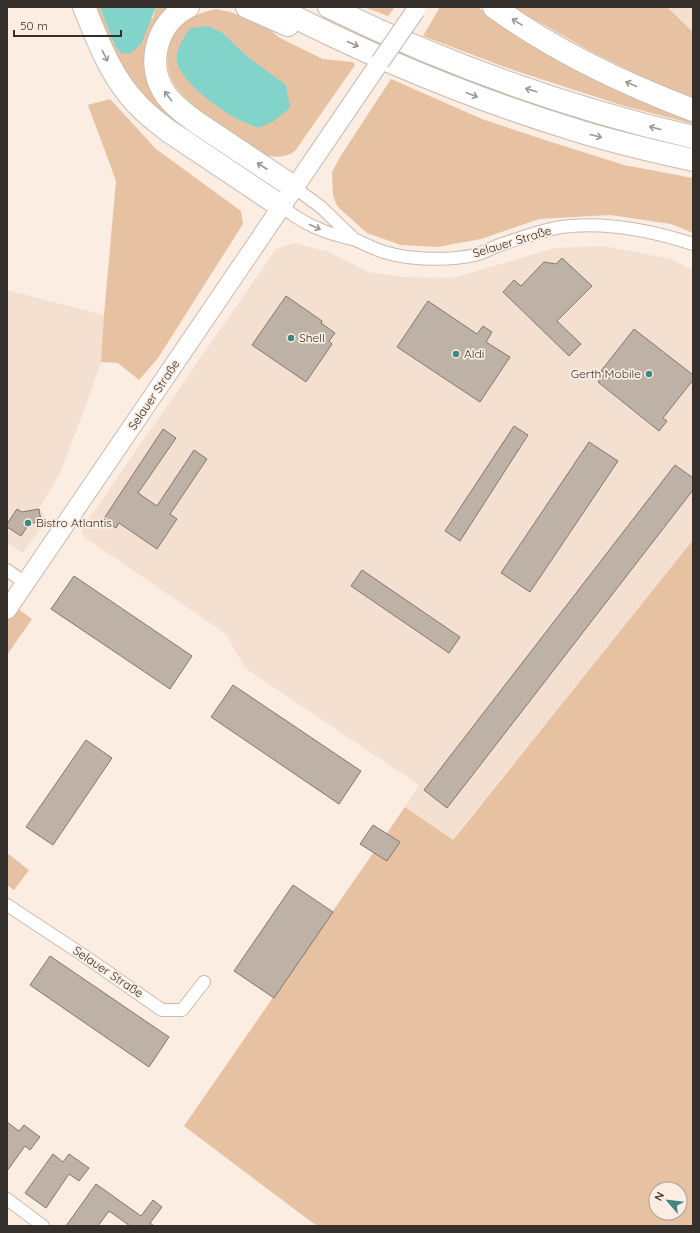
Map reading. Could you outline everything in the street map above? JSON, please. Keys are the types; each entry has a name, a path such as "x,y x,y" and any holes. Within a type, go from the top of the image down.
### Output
{"highway":[{"path":"84,7 105,57 124,89 136,104 167,130 282,208"},
{"path":"188,7 174,16 166,25 157,45 155,66 157,76 163,90 172,103 196,122 295,188"},
{"path":"247,7 293,28 317,28"},
{"path":"276,7 317,28 439,82 506,107 574,130 693,160"},
{"path":"330,7 372,28 448,60 514,85 656,129 693,137"},
{"path":"494,7 557,47 590,65 693,110"}],"main road":[{"name":"Selauer Straße","path":"7,610 417,8"}],"street":[{"name":"Selauer Straße","path":"295,188 321,207 355,240"},
{"name":"Selauer Straße","path":"282,208 302,222 325,232 355,240 385,252 403,256 444,258 475,254 535,233 561,228 604,226 644,230 693,244"},
{"path":"7,570 25,583"},
{"name":"Selauer Straße","path":"7,905 80,953 162,1010 182,1010 204,982"},
{"path":"7,1199 43,1226"}],"shaded area":[{"path":"96,7 100,7 115,46 153,18 156,7 170,7 149,40 183,125 178,124 158,110 132,83 112,48"},
{"path":"364,7 395,7 388,16"},
{"path":"440,7 477,7 522,37 682,117 693,121 693,124 621,105 510,69 423,36"},
{"path":"514,7 667,7 693,32 693,97 657,84 592,52"},
{"path":"667,7 693,7 693,32"},
{"path":"216,9 230,12 264,25 280,38 323,59 353,62 355,65 295,151 288,155 280,157 263,154 244,143 194,106 183,96 169,74 167,56 172,39 177,31 190,18","holes":["223,33 249,58 259,128 239,120 214,104"]},
{"path":"391,79 482,119 551,142 624,165 693,178 693,233 671,224 610,215 539,219 481,239 437,247 401,245 367,233 337,206 333,195 332,172 340,157"},
{"path":"110,99 156,149 241,211 243,224 158,358 139,380 118,363 101,362 116,181 88,105"},
{"path":"294,243 329,252 368,272 403,277 453,278 555,248 604,246 671,259 693,270 693,541 452,840 405,807 419,785 245,668 226,634 84,537 81,530 276,249"},
{"path":"7,290 104,315 101,362 59,475 39,508 47,519 23,553 7,543"},
{"path":"693,540 693,1226 317,1226 184,1126 405,807 453,840"},
{"path":"7,601 32,619 7,655"},
{"path":"7,853 29,870 14,890 7,885"}],"water":[{"path":"100,7 156,7 141,44 130,54 121,53 115,46"},
{"path":"208,26 223,33 249,58 286,85 290,108 274,121 259,128 239,120 212,103 186,79 180,70 176,58 180,44 190,28"}],"building":[{"path":"562,258 592,286 557,321 581,344 569,356 503,292 514,280 521,286 544,262 556,264"},
{"path":"286,296 322,321 321,323 335,333 329,341 332,344 306,382 252,345"},
{"name":"Aldi","path":"428,301 477,334 483,326 492,332 486,342 510,357 480,402 397,347"},
{"name":"Gerth Mobile","path":"634,329 693,375 693,380 663,418 667,421 659,431 598,382 605,373 601,371"},
{"path":"514,426 528,435 460,541 445,531"},
{"path":"163,429 176,438 138,493 157,506 194,450 207,459 170,514 177,519 157,549 119,523 116,528 103,520"},
{"path":"589,442 618,461 530,592 501,573"},
{"path":"675,465 693,478 693,490 447,808 424,790"},
{"path":"17,509 22,512 39,509 41,521 29,524 21,536 7,527 7,524"},
{"path":"362,570 460,637 449,653 351,586"},
{"path":"74,576 192,656 170,689 51,609"},
{"path":"233,685 361,771 339,804 211,717"},
{"path":"86,740 112,758 53,845 26,827"},
{"path":"373,825 400,842 387,861 360,844"},
{"path":"293,885 333,912 274,998 234,971"},
{"path":"50,956 169,1037 149,1067 30,985"},
{"path":"7,1122 19,1131 24,1125 40,1137 30,1150 25,1146 7,1171"},
{"path":"53,1154 63,1162 69,1154 89,1168 79,1181 69,1174 46,1208 25,1193"},
{"path":"96,1184 141,1216 153,1200 162,1207 150,1223 154,1226 130,1226 109,1211 98,1226 66,1226"}],"place":[{"name":"Shell","path":"291,338"},
{"name":"Aldi","path":"456,354"},
{"name":"Gerth Mobile","path":"649,374"},
{"name":"Bistro Atlantis","path":"28,523"}]}
